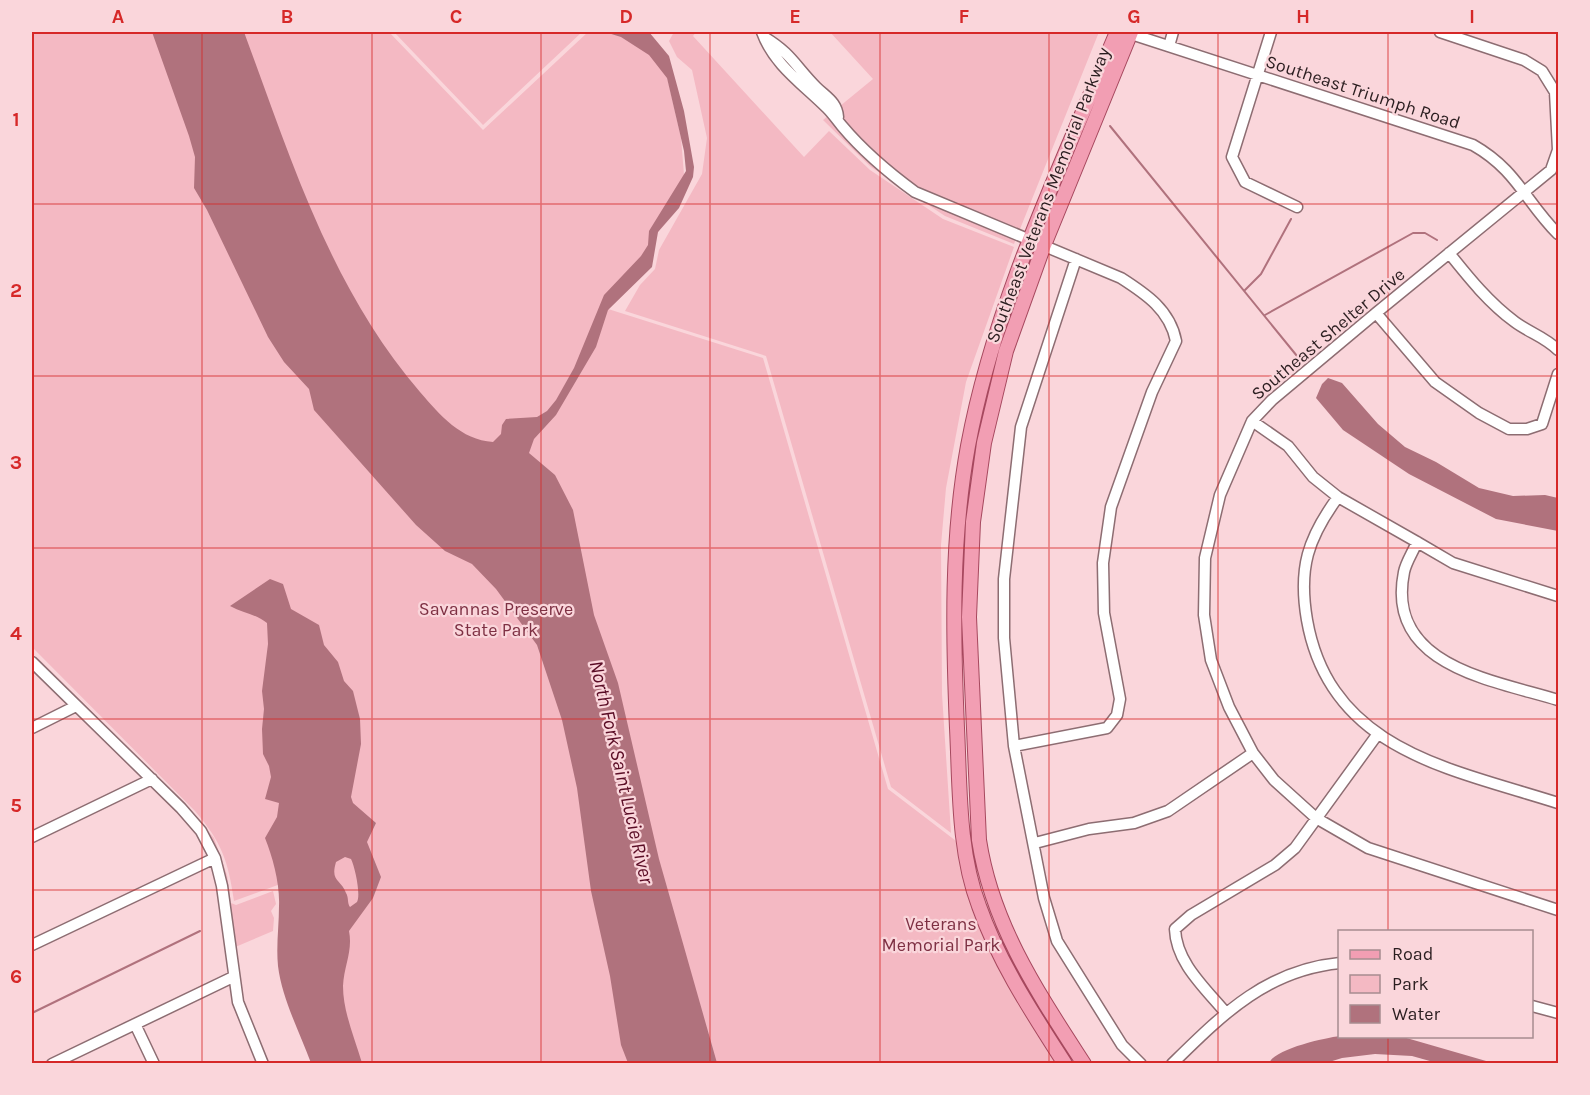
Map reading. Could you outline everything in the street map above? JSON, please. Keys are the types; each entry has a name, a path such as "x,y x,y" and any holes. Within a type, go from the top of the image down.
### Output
{"main road":[{"name":"Southeast Veterans Memorial Parkway","path":"1065,1064 1014,981 978,905 965,841 956,708 953,609 957,526 968,446 990,355 1126,32"},
{"name":"Southeast Veterans Memorial Parkway","path":"1038,242 1006,351 984,443 973,522 969,617 979,840 984,872 993,902 1029,977 1084,1064"}],"street":[{"name":"Southeast Triumph Road","path":"1126,32 1473,145 1496,158 1513,175 1523,193 1558,234"},
{"path":"1169,46 1173,32"},
{"path":"1271,32 1232,157 1245,182 1297,207"},
{"name":"Southeast Shelter Drive","path":"1440,32 1524,60 1542,71 1555,92 1558,150 1551,170 1272,400 1252,421 1218,505 1205,558 1204,615 1211,660 1229,707 1253,753 1274,780 1316,818 1368,848 1558,910"},
{"path":"763,34 801,67 814,86 836,106 838,121"},
{"path":"763,34 769,49 791,75 891,175 915,192 1121,278 1144,292 1172,323 1176,341 1127,459 1112,507 1104,552 1104,613 1120,699 1117,715 1107,728 1014,746"},
{"path":"791,75 801,67"},
{"path":"1449,253 1496,307 1517,324 1546,338 1558,350"},
{"path":"1076,259 1021,427 1010,504 1004,579 1004,638 1014,746 1035,843 1044,898 1057,941 1122,1045 1141,1064"},
{"path":"1376,313 1435,382 1479,413 1509,429 1527,429 1542,424 1558,375"},
{"path":"1252,421 1287,446 1313,477 1338,497 1453,563 1558,596"},
{"path":"1338,497 1322,520 1310,546 1302,573 1311,642 1325,676 1356,718 1377,735 1416,757 1558,803"},
{"path":"1417,542 1404,571 1402,595 1406,619 1428,651 1442,662 1460,669 1558,700"},
{"path":"32,662 152,779 201,831 215,858 222,886 233,977 244,1020 264,1064"},
{"path":"32,728 76,706"},
{"path":"1225,1012 1186,964 1175,945 1175,929 1191,915 1275,865 1296,848 1377,735"},
{"path":"1035,843 1089,829 1134,823 1168,811 1253,753"},
{"path":"32,837 152,779"},
{"path":"32,945 215,858"},
{"path":"1172,1064 1225,1012 1256,990 1296,971 1338,963"},
{"path":"52,1064 233,977"},
{"path":"1533,1006 1558,1013"},
{"path":"135,1024 154,1064"}],"green space":[{"name":"Savannas Preserve State Park","path":"32,32 389,32 483,130 588,32 622,32 664,64 681,138 685,187 641,261 605,308 763,358 888,789 960,844 973,902 1055,1063 344,1063 294,879 234,901 226,863 218,843 204,822 32,647"},
{"path":"394,32 582,32 483,125"},
{"path":"674,32 696,32 693,36 804,157 829,131 870,170 943,219 1014,247 966,382 946,488 941,545 942,694 951,833 891,787 766,356 625,311 640,285 655,269 659,250 702,174 707,138 692,70 677,57 669,41"},
{"path":"830,32 1099,32 1014,244 945,216 871,167 823,120 873,79"},
{"path":"32,652 193,813 214,838 227,875 231,903 236,905 273,891 276,904 271,911 274,918 273,931 233,948 204,829"}],"water":[{"name":"North Fork Saint Lucie River","path":"152,32 244,32 316,220 361,309 389,352 443,417 471,437 493,442 501,434 502,425 506,419 537,417 547,411 556,400 574,368 604,295 641,256 648,245 649,231 686,171 684,151 667,78 649,55 621,37 605,32 649,32 669,56 684,111 694,167 693,177 679,208 658,232 652,267 608,310 596,347 556,415 534,439 529,453 555,475 573,510 594,615 618,683 659,859 717,1063 628,1063 621,1045 610,976 591,891 577,788 562,720 537,645 496,589 472,564 445,551 416,525 314,410 309,389 284,362 268,337 207,210 194,188 195,157"},
{"path":"1328,378 1342,383 1378,424 1405,447 1436,462 1479,488 1513,496 1545,495 1558,498 1558,531 1496,519 1409,474 1343,430 1316,398 1322,384"},
{"path":"270,579 283,584 291,609 319,625 324,645 338,662 344,681 353,691 360,719 361,744 351,797 353,803 376,823 367,842 381,877 373,898 349,931 350,945 343,986 345,1006 362,1063 311,1063 283,991 277,958 279,906 277,880 265,838 277,817 279,803 265,799 271,777 263,754 262,729 264,709 262,691 268,644 267,623 230,606","holes":["345,857 351,859 356,874 358,898 357,902 350,907 344,888 334,873 336,862"]},
{"path":"1338,1036 1406,1038 1493,1063 1437,1063 1412,1056 1375,1054 1342,1058 1326,1063 1269,1063 1280,1053"}],"waterway":[{"path":"1110,126 1297,356"},
{"path":"1245,290 1261,274 1291,219"},
{"path":"1265,315 1413,233 1425,233 1437,240"},
{"path":"32,1013 200,931"}],"park label":[{"name":"Veterans Memorial Park","path":"941,934"}]}
